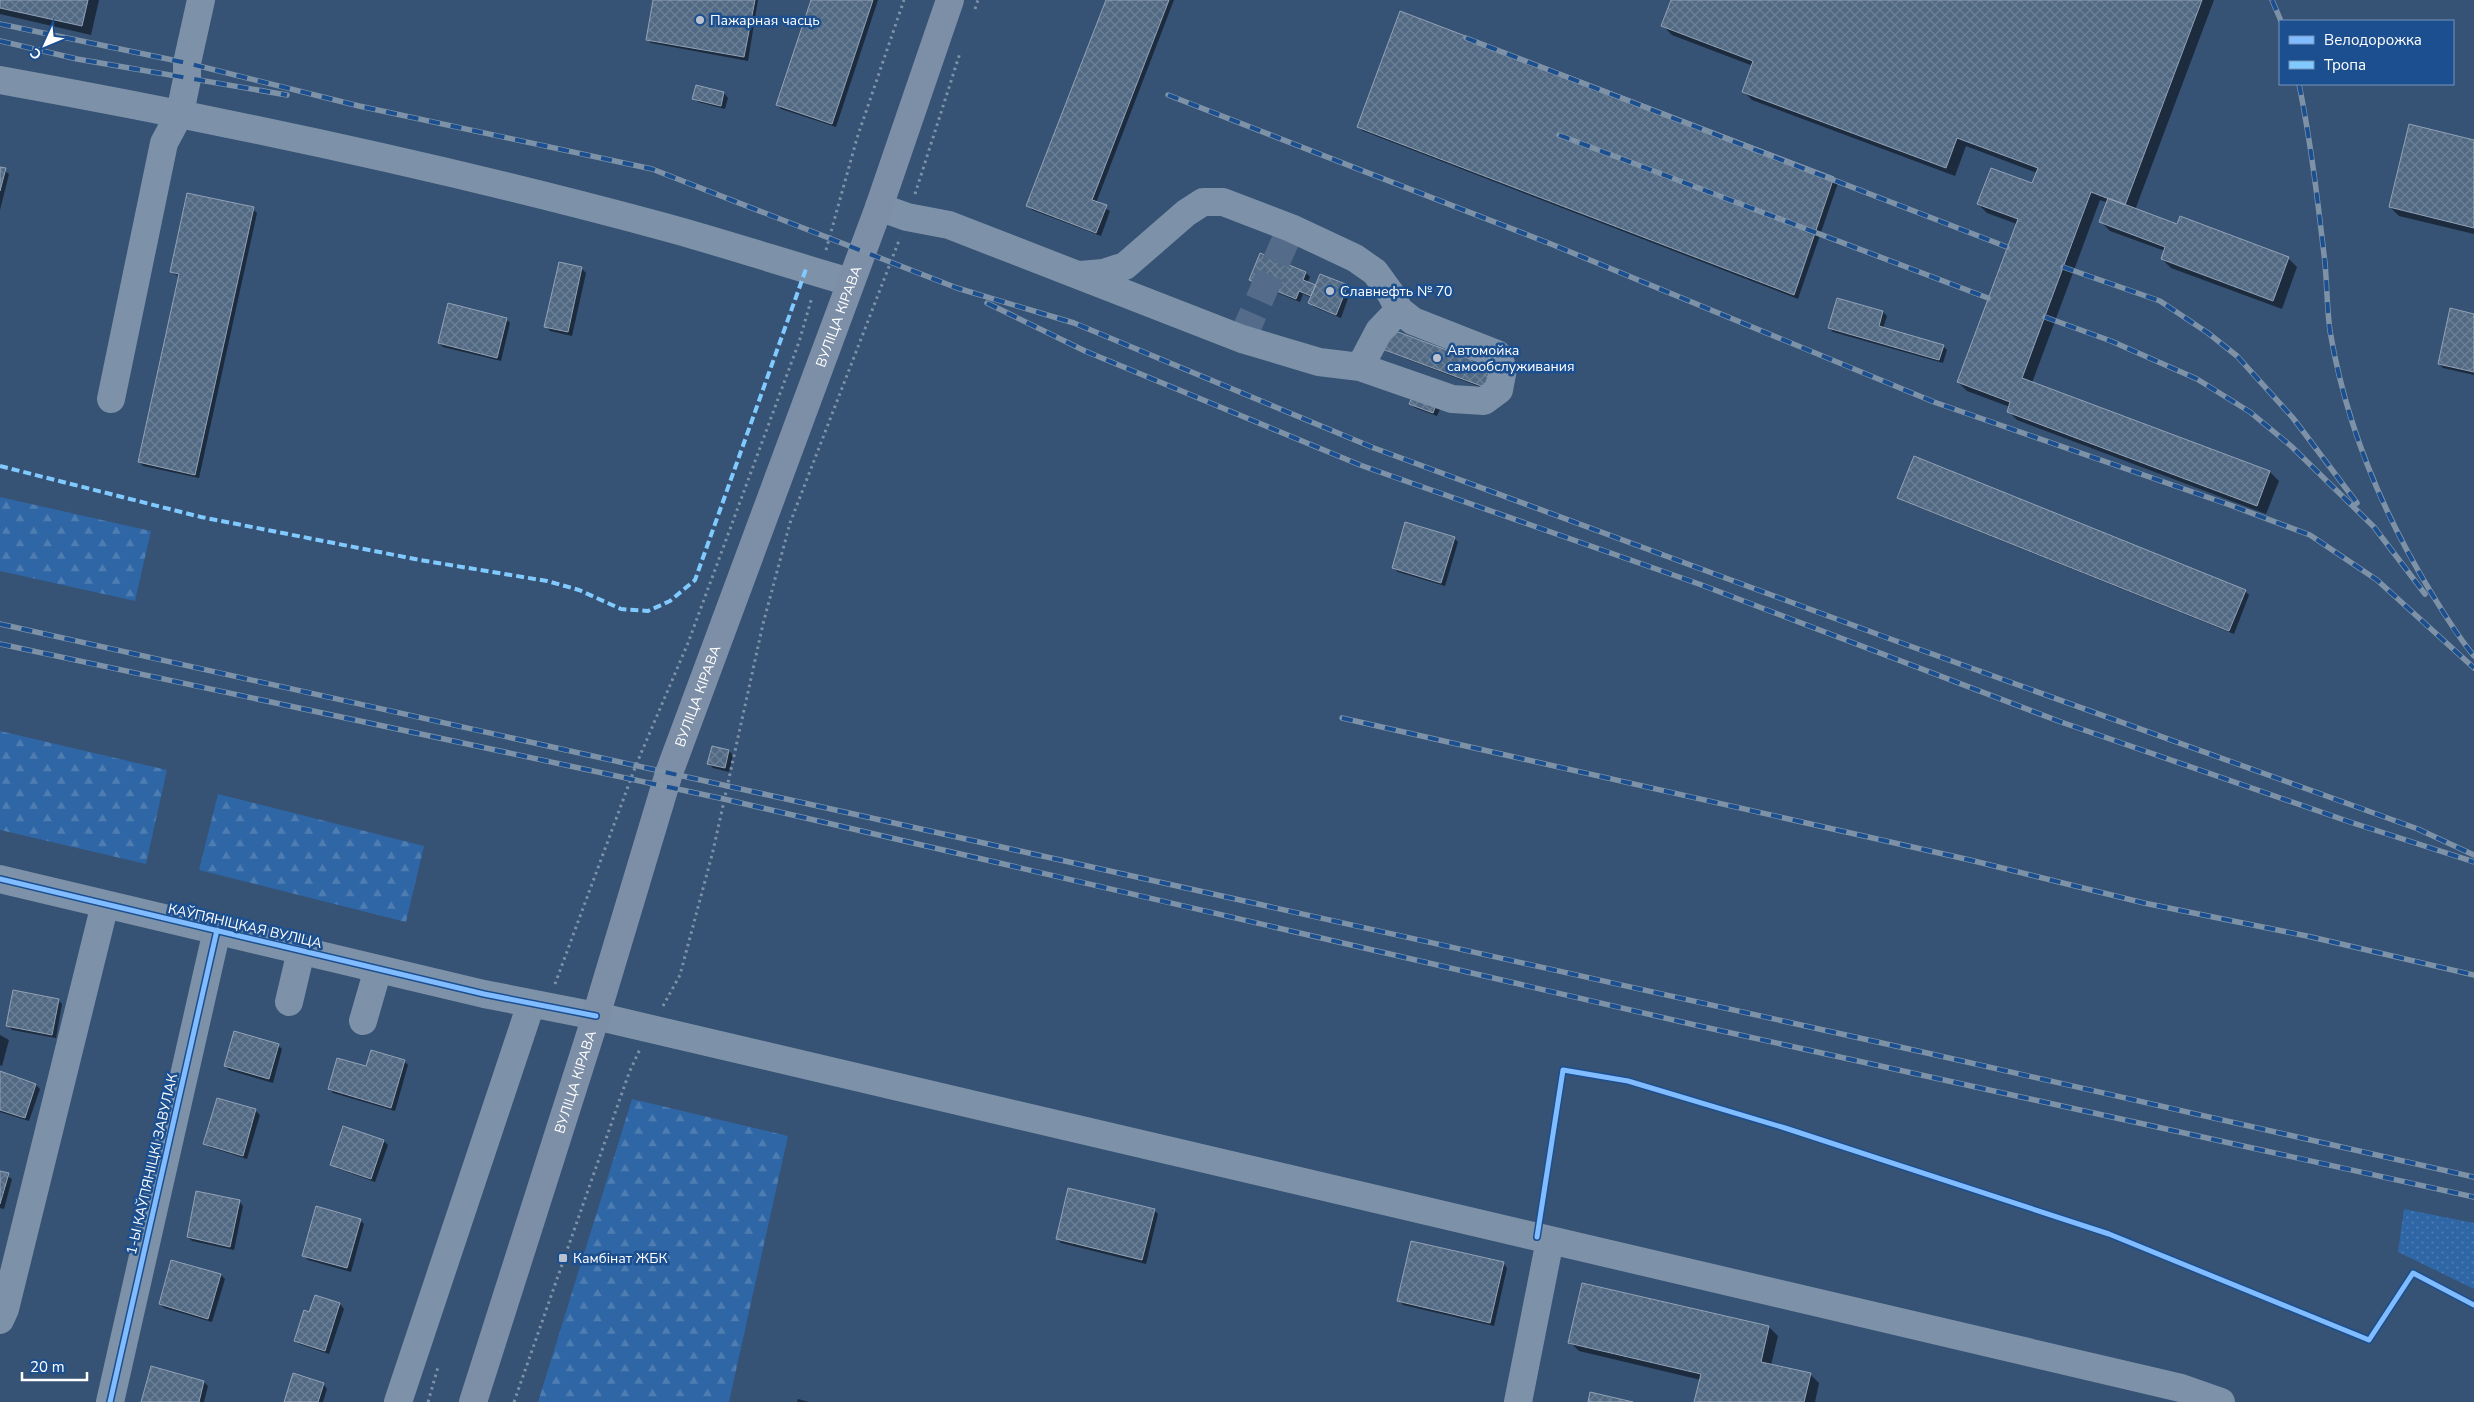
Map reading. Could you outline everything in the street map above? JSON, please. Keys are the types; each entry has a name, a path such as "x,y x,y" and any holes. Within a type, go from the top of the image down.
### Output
{"main road":[{"name":"ВУЛІЦА КІРАВА","path":"473,1402 596,1016 670,773 878,207 950,0"}],"street":[{"path":"111,399 164,143 180,113 187,79 187,63 201,0"},
{"path":"0,80 180,113 550,198 662,226 850,282"},
{"path":"878,207 908,217 949,225 1242,339 1319,362 1360,367 1452,398 1484,401 1499,390 1503,369 1497,354 1413,322 1399,310 1391,294 1375,272 1355,258 1291,228 1222,202 1203,202 1186,213 1125,266 1103,273 1080,275"},
{"path":"1360,367 1379,331 1399,310"},
{"name":"КАЎПЯНІЦКАЯ ВУЛІЦА","path":"1,886 105,904 484,994 596,1016 2181,1388 2221,1402"},
{"path":"0,1320 5,1309 105,904"},
{"name":"1-Ы КАЎПЯНІЦКІ ЗАВУЛАК","path":"110,1402 216,930"},
{"path":"289,1002 301,951"},
{"path":"363,1021 378,969"},
{"path":"398,1402 539,1005"},
{"path":"1518,1402 1550,1240"}],"path":[{"path":"539,1005 636,765 688,643 799,342 857,138 904,0"},
{"path":"972,17 978,0"},
{"path":"514,1402 629,1074 650,1030 680,976 713,851 763,624 790,523 908,217 960,52"},
{"path":"428,1402 440,1360"}],"green space":[{"path":"0,497 151,531 135,601 0,571"},
{"path":"0,731 167,770 146,864 0,830"},
{"path":"218,794 424,846 406,922 199,870"},
{"path":"632,1099 788,1136 729,1402 538,1402"},
{"path":"2404,1209 2474,1223 2474,1289 2398,1252"}],"building":[{"path":"0,0 88,0 82,26 0,8"},
{"name":"Пажарная часць","path":"653,0 755,0 744,57 646,40"},
{"path":"811,0 873,0 832,124 776,105"},
{"path":"1106,0 1169,0 1092,200 1107,205 1096,233 1026,206"},
{"path":"1671,0 2202,0 2125,205 2091,192 2022,378 2270,471 2257,506 2007,412 2010,402 1957,382 2018,219 1977,204 1991,168 2032,183 2038,168 1957,138 1946,168 1742,92 1753,61 1661,26"},
{"path":"1400,11 1834,177 1794,295 1357,127"},
{"path":"696,85 724,92 721,106 692,99"},
{"path":"2409,124 2474,140 2474,228 2389,207"},
{"path":"0,167 6,168 0,191"},
{"path":"187,193 254,207 195,475 138,462 179,274 170,272"},
{"path":"2108,198 2177,224 2180,216 2289,257 2273,301 2161,259 2165,247 2099,222"},
{"path":"1260,253 1306,272 1303,280 1316,285 1311,296 1299,291 1296,299 1249,280"},
{"path":"559,262 582,267 568,332 544,327"},
{"name":"Славнефть № 70","path":"1320,274 1348,285 1336,315 1308,303"},
{"path":"1837,298 1883,311 1879,326 1944,345 1939,360 1828,328"},
{"path":"448,303 507,318 497,358 438,343"},
{"path":"2450,308 2474,314 2474,372 2438,364"},
{"name":"Автомойка самообслуживания","path":"1390,329 1492,367 1484,387 1382,349"},
{"path":"1414,393 1437,402 1433,413 1409,404"},
{"path":"1914,456 2246,590 2229,631 1897,498"},
{"path":"1405,522 1455,537 1441,583 1392,568"},
{"path":"712,746 729,750 725,768 707,764"},
{"path":"13,990 59,999 52,1035 6,1026"},
{"path":"234,1031 279,1044 269,1079 224,1066"},
{"path":"371,1050 405,1060 391,1108 328,1089 337,1058 366,1066"},
{"path":"0,1071 36,1084 25,1118 0,1110"},
{"path":"217,1098 256,1109 243,1156 203,1144"},
{"path":"343,1126 384,1140 371,1179 330,1165"},
{"path":"0,1171 9,1173 0,1204"},
{"path":"1068,1188 1155,1209 1142,1260 1056,1239"},
{"path":"196,1191 240,1200 230,1247 187,1237"},
{"path":"316,1206 361,1219 347,1268 302,1256"},
{"path":"1411,1241 1504,1262 1490,1323 1397,1301"},
{"path":"171,1260 221,1274 208,1319 159,1304"},
{"path":"1582,1283 1769,1326 1761,1362 1811,1373 1804,1402 1694,1402 1701,1374 1568,1343"},
{"path":"315,1295 340,1303 325,1351 294,1341 304,1310 309,1312"},
{"path":"151,1366 204,1381 199,1402 141,1402"},
{"path":"293,1373 324,1383 318,1402 284,1402"},
{"path":"1590,1392 1633,1402 1588,1402"}],"tunnel":[{"path":"1242,339 1291,228"}],"railway":[{"path":"2272,0 2281,20"},
{"path":"0,24 187,63 359,106 652,169 957,288 1074,323 1374,448 1885,637 2418,829 2474,855"},
{"path":"1466,38 2007,247"},
{"path":"0,41 77,59 287,95"},
{"path":"2299,85 2317,196 2325,263 2330,331 2337,366 2356,434 2368,467 2397,532 2442,610 2474,656"},
{"path":"1168,95 1551,244 1934,402 2230,505 2310,535 2377,580 2474,668"},
{"path":"1559,135 1988,298"},
{"path":"2063,267 2160,301 2208,333 2237,356 2293,418 2357,503"},
{"path":"987,303 1085,351 1360,465 1699,584 2061,722 2350,822 2474,862"},
{"path":"2045,317 2111,341 2197,379 2250,412 2291,446 2374,527 2425,594"},
{"path":"0,624 1927,1053 2474,1177"},
{"path":"0,644 724,799 1695,1025 2474,1197"},
{"path":"1342,718 1970,860 2144,903 2307,936 2474,975"}],"marked path":[{"path":"0,466 201,517 420,560 547,581 579,590 621,609 648,611 670,601 695,580 806,269"}],"cycle path":[{"path":"0,879 484,994 596,1016"},
{"path":"110,1402 217,930"},
{"path":"1537,1237 1563,1070 1628,1081 1785,1128 2109,1234 2369,1340 2413,1273 2474,1305"}],"place":[{"name":"Пажарная часць","path":"700,20"},
{"name":"Славнефть № 70","path":"1330,291"},
{"name":"Автомойка самообслуживания","path":"1437,358"},
{"name":"Камбінат ЖБК","path":"563,1258"}]}
